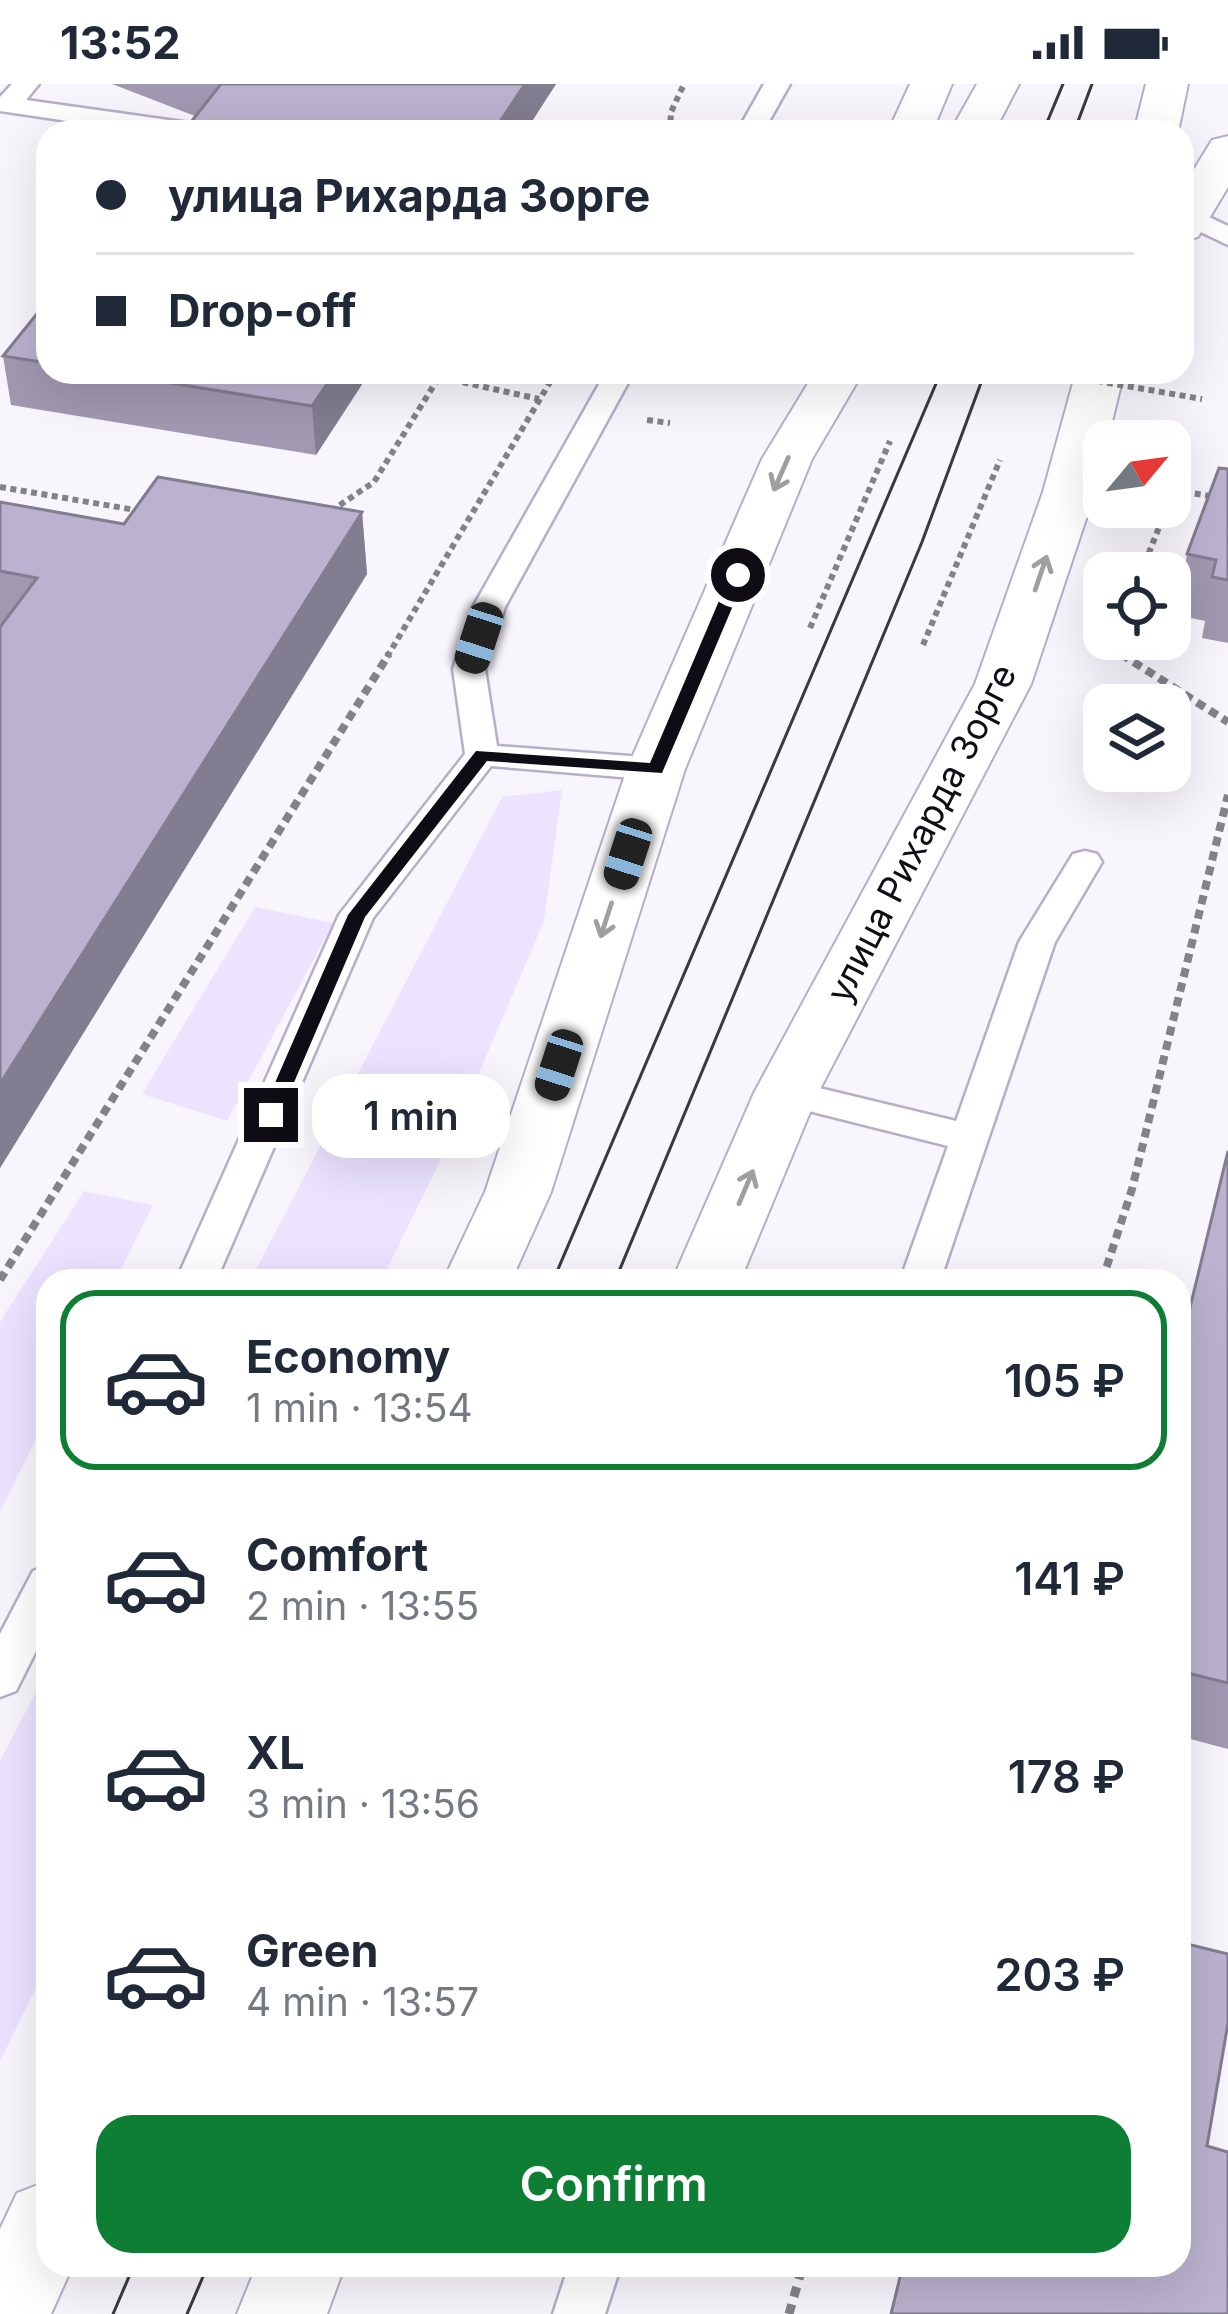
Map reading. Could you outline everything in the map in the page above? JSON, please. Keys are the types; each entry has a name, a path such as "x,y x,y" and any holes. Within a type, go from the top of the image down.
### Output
{"main road":[{"path":"915,120 931,84"},
{"path":"978,120 998,84"},
{"path":"1159,120 1167,84"},
{"path":"1200,227 1228,148"},
{"path":"483,1269 518,1192 656,769 787,459 832,384"},
{"name":"улица Рихарда Зорге","path":"711,1269 786,1093 1003,684 1069,492 1097,384"},
{"path":"6,2314 36,2248"},
{"path":"282,2314 296,2277"}],"lane":[{"path":"26,84 7,105 113,120"},
{"path":"757,120 777,84"},
{"path":"0,119 36,125"},
{"path":"201,1269 357,915 482,755 469,669 489,607 613,384"},
{"path":"482,755 656,769"},
{"path":"924,1269 1037,942 1085,862"},
{"path":"786,1093 968,1137"},
{"path":"5,1658 36,1604"},
{"path":"579,2314 591,2277"}],"path":[{"path":"670,120 684,84"},
{"path":"325,515 374,482 435,384"},
{"path":"471,384 539,399"},
{"path":"0,1280 449,558 548,384"},
{"path":"1115,384 1202,399"},
{"path":"810,628 890,441"},
{"path":"923,645 1000,460"},
{"path":"0,487 158,514"},
{"path":"1191,493 1228,499"},
{"path":"1129,660 1228,722"},
{"path":"1106,1269 1132,1189 1228,795"},
{"path":"789,2314 800,2277"}],"shaded area":[{"path":"562,790 544,921 449,1143 387,1269 256,1269 502,797"},
{"path":"255,907 333,923 227,1121 142,1094"},
{"path":"84,1191 153,1205 121,1269 36,1269 36,1439 0,1512 0,1322"},
{"path":"36,1692 36,1988 0,2061 0,1761"}],"building":[{"path":"221,84 525,84 501,120 192,120"},
{"path":"36,315 36,361 3,356"},
{"path":"177,384 327,384 312,406"},
{"path":"1219,468 1228,469 1228,580 1212,577 1216,560 1188,552"},
{"path":"158,477 362,512 0,1084 0,627 37,578 0,571 0,502 124,524"},
{"path":"1228,1151 1228,1683 1191,1674 1191,1304"},
{"path":"1191,1945 1228,1954 1228,2023 1207,2146 1228,2152 1228,2314 891,2314 900,2277 1191,2277"}],"tram line":[{"path":"1048,120 1063,84"},
{"path":"1078,120 1092,84"},
{"path":"558,1269 936,384"},
{"path":"620,1269 922,542 981,384"},
{"path":"113,2314 129,2277"},
{"path":"187,2314 203,2277"}],"route":[{"path":"271,1115 357,915 482,755 656,769 738,575"}]}
